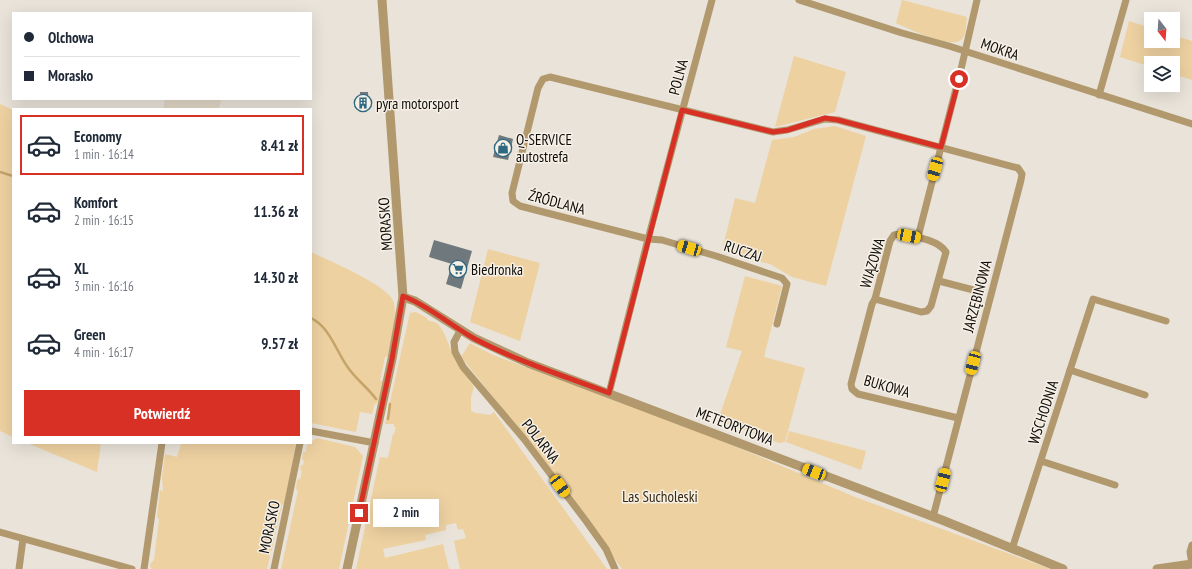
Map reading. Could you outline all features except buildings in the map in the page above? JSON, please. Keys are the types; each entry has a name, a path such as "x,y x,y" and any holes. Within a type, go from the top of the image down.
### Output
{"street":[{"name":"MORASKO","path":"347,569 375,444 403,296 382,0"},
{"name":"POLNA","path":"609,393 648,239 712,0"},
{"name":"MOKRA","path":"799,0 965,51 1192,124"},
{"path":"918,237 978,0"},
{"path":"1099,94 1126,0"},
{"name":"ŹRÓDLANA","path":"648,239 520,206 513,201 512,193 538,88 543,79 550,77 682,110"},
{"path":"682,110 773,132 788,130 825,118 838,120 941,147"},
{"name":"JARZĘBINOWA","path":"933,517 1022,174 1018,168 941,147"},
{"name":"WIĄZOWA","path":"900,234 918,237 943,247 946,252 939,281 927,311 921,312 875,299 890,241 894,235 900,234"},
{"name":"RUCZAJ","path":"648,239 662,240 782,278 787,284 776,324"},
{"path":"939,281 981,292"},
{"name":"METEORYTOWA","path":"403,296 415,301 474,338 509,354 1013,547 1063,569"},
{"name":"BUKOWA","path":"875,299 872,304 851,384 852,389 858,394 958,418"},
{"name":"WSCHODNIA","path":"1013,547 1093,299 1166,321"},
{"name":"POLARNA","path":"461,329 454,342 455,352 464,367 524,439 581,515 606,549 615,569"},
{"name":"WSCHODNIA","path":"1070,370 1145,395"},
{"path":"312,431 375,444"},
{"path":"144,569 162,444"},
{"name":"MORASKO","path":"274,569 300,444"},
{"name":"WSCHODNIA","path":"1041,461 1115,485"},
{"path":"0,532 132,569"},
{"path":"19,569 23,539"},
{"path":"1157,569 1192,564 1190,552 1192,545"}],"shaded area":[{"path":"165,100 222,100 218,108 163,108"}],"green space":[{"path":"902,0 967,17 963,38 956,42 939,40 896,23"},
{"path":"1129,21 1144,26 1144,48 1180,48 1180,37 1192,41 1192,80 1180,76 1180,56 1144,56 1144,65 1120,57"},
{"path":"794,56 846,72 835,112 775,127"},
{"path":"0,104 12,110 12,437 0,431"},
{"path":"835,126 866,136 826,286 792,277 770,264 722,251 735,198 755,203 772,140 794,137 814,129"},
{"path":"488,249 540,263 520,341 470,322"},
{"path":"312,252 344,267 371,282 390,296 394,303 395,316 393,330 388,356 385,357 380,381 383,380 379,401 374,405 372,414 360,412 356,432 312,423"},
{"path":"745,276 782,286 764,357 805,368 785,442 779,443 718,420 742,351 726,347"},
{"path":"416,312 427,318 427,320 437,323 443,331 454,357 474,387 471,397 471,411 490,415 494,412 607,569 460,569 454,541 466,538 463,529 458,530 456,523 446,525 446,530 425,535 426,540 383,549 385,558 443,544 449,569 356,569 380,457 388,458 396,427 394,427 394,424 385,424 410,313"},
{"name":"Las Sucholeski","path":"470,343 493,355 718,439 855,497 1051,569 622,569 526,438 461,357"},
{"path":"789,431 866,451 861,470 786,442"},
{"path":"317,438 355,447 363,456 339,569 281,569 298,491 296,489 297,480 300,479 302,471 300,470 304,460 302,460 303,452 306,452 307,445 312,444 312,442"},
{"path":"29,444 101,444 97,472"},
{"path":"181,444 296,444 285,504 282,505 267,569 152,569 150,567 154,560 159,519 157,517 160,490 163,491 162,477 165,454 177,457"}],"waterway":[{"path":"0,172 12,176"},
{"path":"312,319 324,328 349,369 376,399"},
{"path":"388,419 390,404"}],"place":[{"name":"pyra motorsport","path":"363,103"},
{"name":"Q-SERVICE autostrefa","path":"503,148"},
{"name":"Biedronka","path":"458,269"}],"route":[{"path":"359,513 372,458 403,296 415,301 474,338 492,347 528,363 609,393 682,110 773,132 788,130 825,118 838,120 941,147 959,79"}]}
